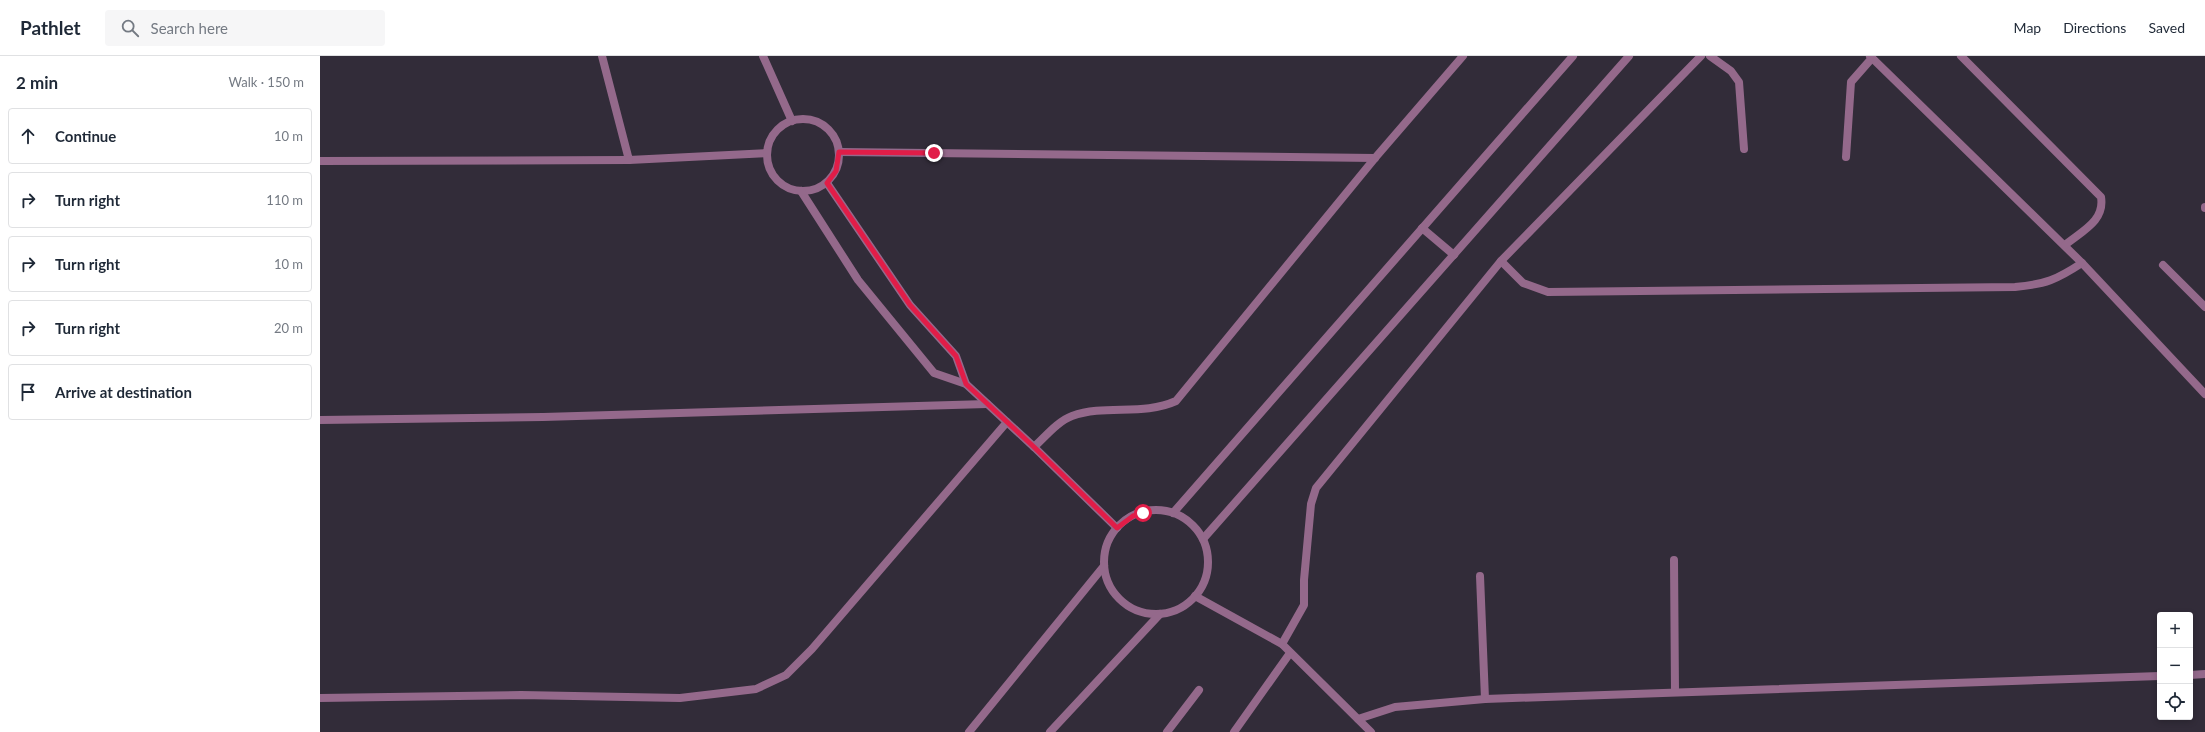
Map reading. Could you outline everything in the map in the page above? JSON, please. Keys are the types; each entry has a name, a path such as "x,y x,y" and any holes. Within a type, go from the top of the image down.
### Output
{"street":[{"path":"602,56 629,160"},
{"path":"764,56 792,121"},
{"path":"1034,447 1071,416 1086,412 1162,407 1176,400 1375,158 1463,56"},
{"path":"1173,513 1573,56"},
{"path":"1203,539 1628,56"},
{"path":"1282,644 1304,605 1304,580 1311,504 1316,488 1501,260 1701,56"},
{"path":"1710,56 1730,71 1739,82 1744,149"},
{"path":"1961,56 2101,197 2103,207 2098,218 2065,245"},
{"path":"1846,157 1851,82 1871,57 2065,245 2205,394"},
{"path":"806,119 820,123 831,132 838,144 839,152 836,171 827,183 815,189 801,191 787,187 776,179 769,167 767,153 771,139 780,128 792,121 806,119"},
{"path":"839,152 1375,158"},
{"path":"320,161 629,160 767,153"},
{"path":"827,183 910,305 956,356 966,384"},
{"path":"801,191 858,280 934,373 966,384 1034,447 1117,528"},
{"path":"1422,228 1454,255"},
{"path":"1501,260 1523,282 1548,292 2015,287 2042,284 2057,279 2082,263"},
{"path":"2163,265 2205,307"},
{"path":"320,420 543,417 987,404"},
{"path":"320,698 521,695 680,698 756,689 786,675 812,649 1007,422"},
{"path":"1152,510 1173,513 1190,523 1203,539 1209,559 1206,579 1196,596 1180,609 1160,614 1140,611 1122,601 1109,585 1104,566 1106,546 1117,528 1133,516 1152,510"},
{"path":"1674,560 1675,692"},
{"path":"969,732 1104,566"},
{"path":"1480,576 1485,699"},
{"path":"1196,596 1282,644 1290,654 1371,732"},
{"path":"1050,732 1160,614"},
{"path":"1234,732 1290,654"},
{"path":"2193,675 2205,674"},
{"path":"1358,719 1395,707 1485,699 2157,676"},
{"path":"1167,732 1199,690"}],"route":[{"path":"934,153 839,152 836,171 827,183 874,255 910,305 956,356 966,384 1034,447 1117,528 1133,516 1143,513"}]}
